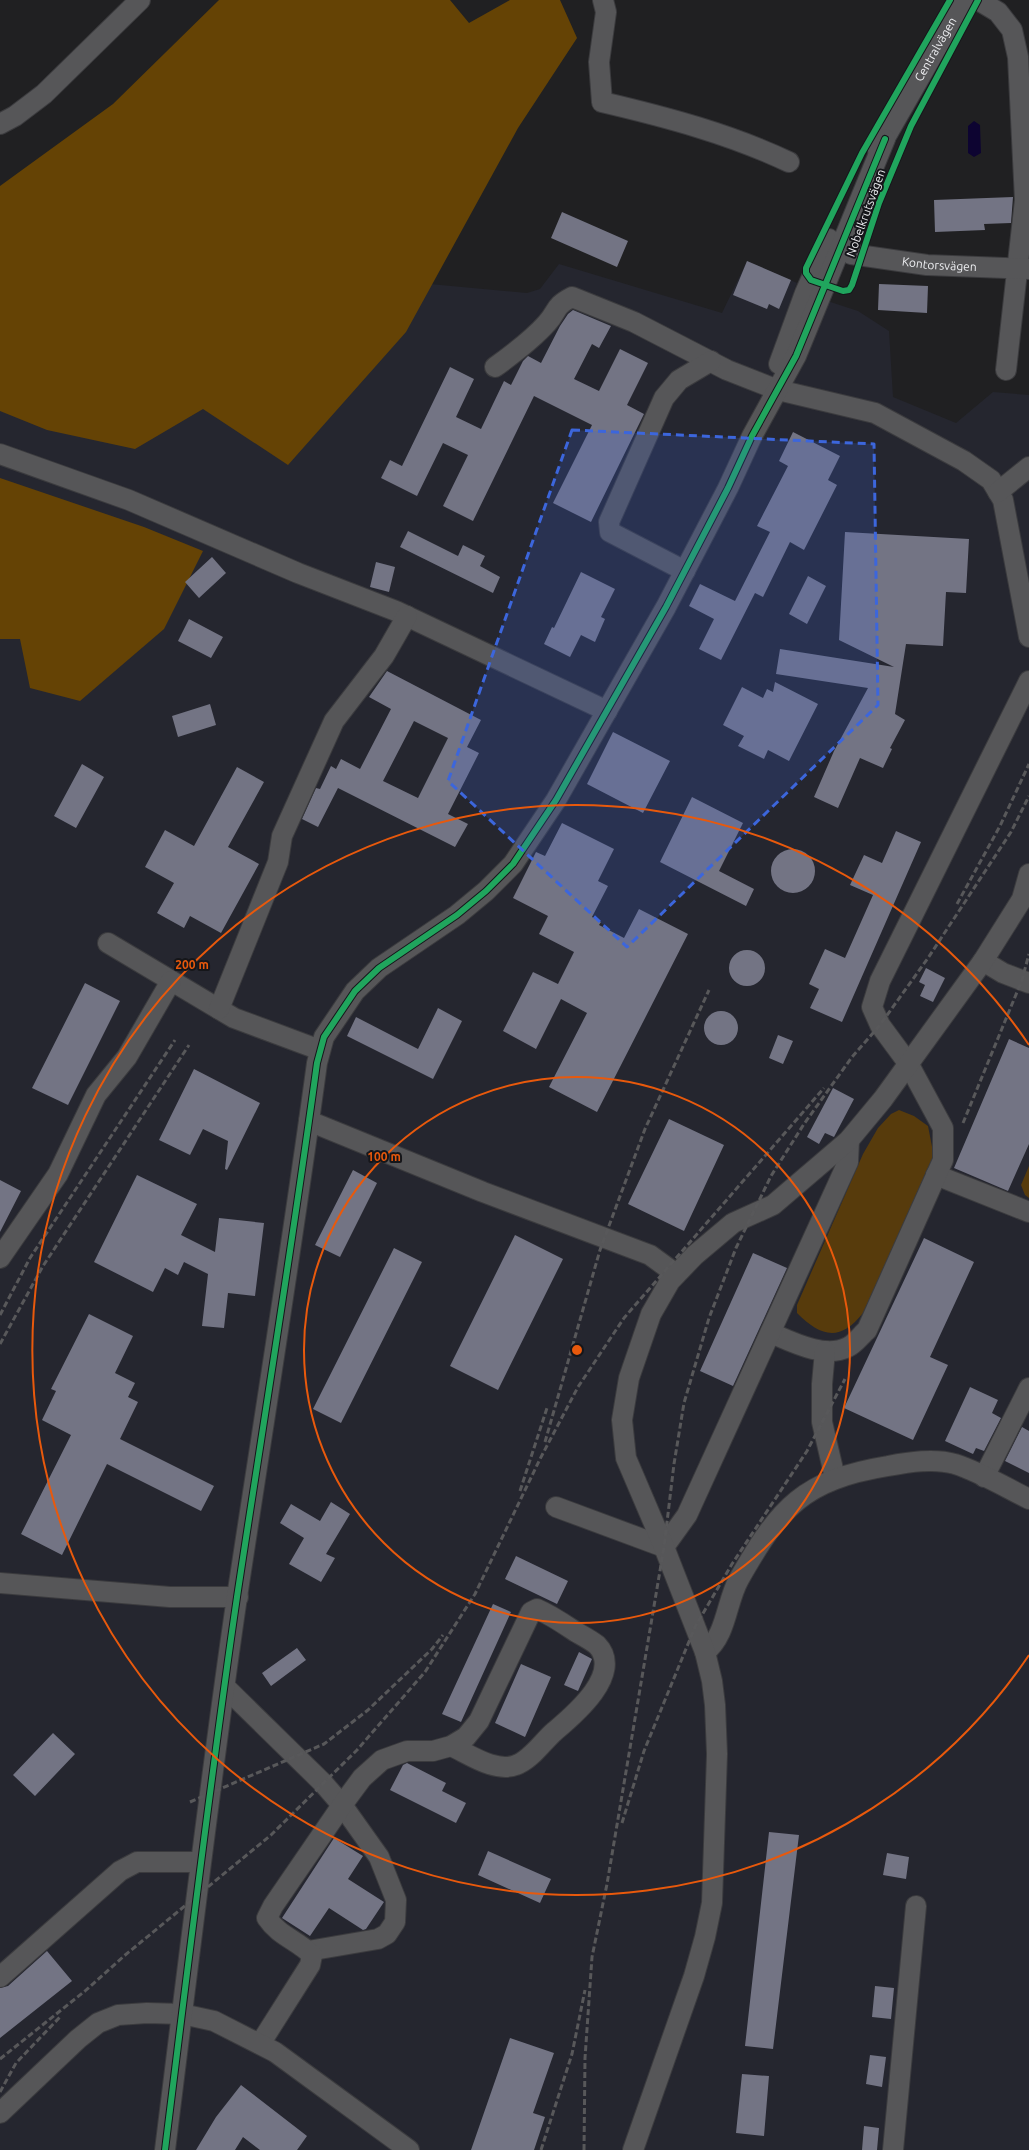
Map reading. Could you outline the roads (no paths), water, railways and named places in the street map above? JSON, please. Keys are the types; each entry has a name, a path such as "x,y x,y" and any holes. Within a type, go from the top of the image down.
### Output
{"street":[{"path":"0,124 15,116 44,94 140,0"},
{"path":"603,0 606,12 599,62 602,102 655,114 758,147 789,162"},
{"name":"Centralvägen","path":"907,99 964,0"},
{"path":"978,0 998,12 1012,30 1018,57 1025,200 1023,269 1006,370"},
{"name":"Nobelkrutsvägen","path":"819,298 836,221 852,189 885,139 907,99"},
{"name":"Nobelkrutsvägen","path":"819,298 851,254 907,99"},
{"name":"Kontorsvägen","path":"851,254 927,265 1023,269"},
{"path":"495,368 523,346 548,322 559,304 572,297 634,322 711,361 778,390 875,413 964,461 990,480 1003,500 1011,532 1029,633"},
{"path":"778,390 779,363 819,298"},
{"path":"165,2150 200,1862 225,1687 260,1460 317,1062 324,1037 355,991 379,968 457,916 486,891 513,864 556,800 685,571 728,488 752,436 778,390 808,364 819,298"},
{"path":"685,571 610,532 609,522 664,398 679,380 711,361"},
{"path":"0,454 129,500 407,616 607,711"},
{"path":"998,492 1029,467"},
{"path":"219,1009 278,862 282,836 334,721 384,656 407,616"},
{"path":"770,1333 802,1347 825,1351 849,1347 866,1330 943,1160 943,1128 908,1063 880,1025 872,1007 880,981 1029,681"},
{"path":"633,2150 694,1976 705,1937 712,1903 717,1754 715,1705 712,1681 705,1652 664,1547 626,1458 622,1420 629,1378 651,1314 676,1274 694,1255 733,1223 773,1205 849,1140 883,1099 983,961 1022,899 1029,874"},
{"path":"108,943 234,1018 320,1050"},
{"path":"983,961 1003,973 1029,983"},
{"path":"0,1258 58,1174 96,1095 126,1057 171,981"},
{"path":"309,1120 483,1192 650,1255 676,1274"},
{"path":"664,1547 687,1515 848,1162 849,1140"},
{"path":"936,1175 1029,1212"},
{"path":"825,1351 822,1384 822,1422 835,1478"},
{"path":"984,1478 1000,1441 1029,1388"},
{"path":"705,1652 713,1646 719,1634 738,1582 762,1540 784,1512 801,1496 835,1478 846,1474 914,1461 954,1464 1029,1499"},
{"path":"556,1507 664,1547"},
{"path":"0,1583 170,1597 238,1597"},
{"path":"260,2044 310,1965 312,1955 274,1929 267,1918 273,1906 362,1778 382,1760 407,1751 433,1751 451,1746 466,1737 479,1722 531,1612 537,1609 550,1614 597,1646 604,1656 605,1668 595,1692 529,1756 516,1765 500,1766 482,1761 451,1746"},
{"path":"225,1687 297,1757 342,1805 379,1857 396,1900 395,1922 387,1934 378,1939 308,1951"},
{"path":"0,1977 120,1871 137,1862 200,1862"},
{"path":"893,2150 916,1906"},
{"path":"0,2113 78,2039 98,2023 118,2015 147,2012 182,2014 214,2021 275,2052 324,2086 409,2150"}],"railway":[{"path":"957,904 1000,826 1029,764"},
{"path":"584,2150 585,2058 592,1957 607,1884 664,1547 674,1464 684,1403 709,1318 736,1248 771,1176 804,1124 852,1057 880,1025 928,958 1011,832 1029,796"},
{"path":"963,1123 1022,980 1029,954"},
{"path":"545,1442 600,1250 645,1129 709,990"},
{"path":"0,1315 30,1258 175,1040"},
{"path":"0,1344 43,1266 189,1045"},
{"path":"0,2059 85,1991 124,1956 271,1835 357,1750 425,1672 475,1594 540,1459 578,1387 624,1318 824,1088"},
{"path":"622,1823 644,1751 695,1627 732,1564 807,1451 845,1379"},
{"path":"520,1491 547,1408"},
{"path":"190,1802 324,1744 368,1710 432,1649 443,1635"},
{"path":"541,2150 572,2054 585,1990"},
{"path":"0,2092 16,2063 60,2017"}]}
